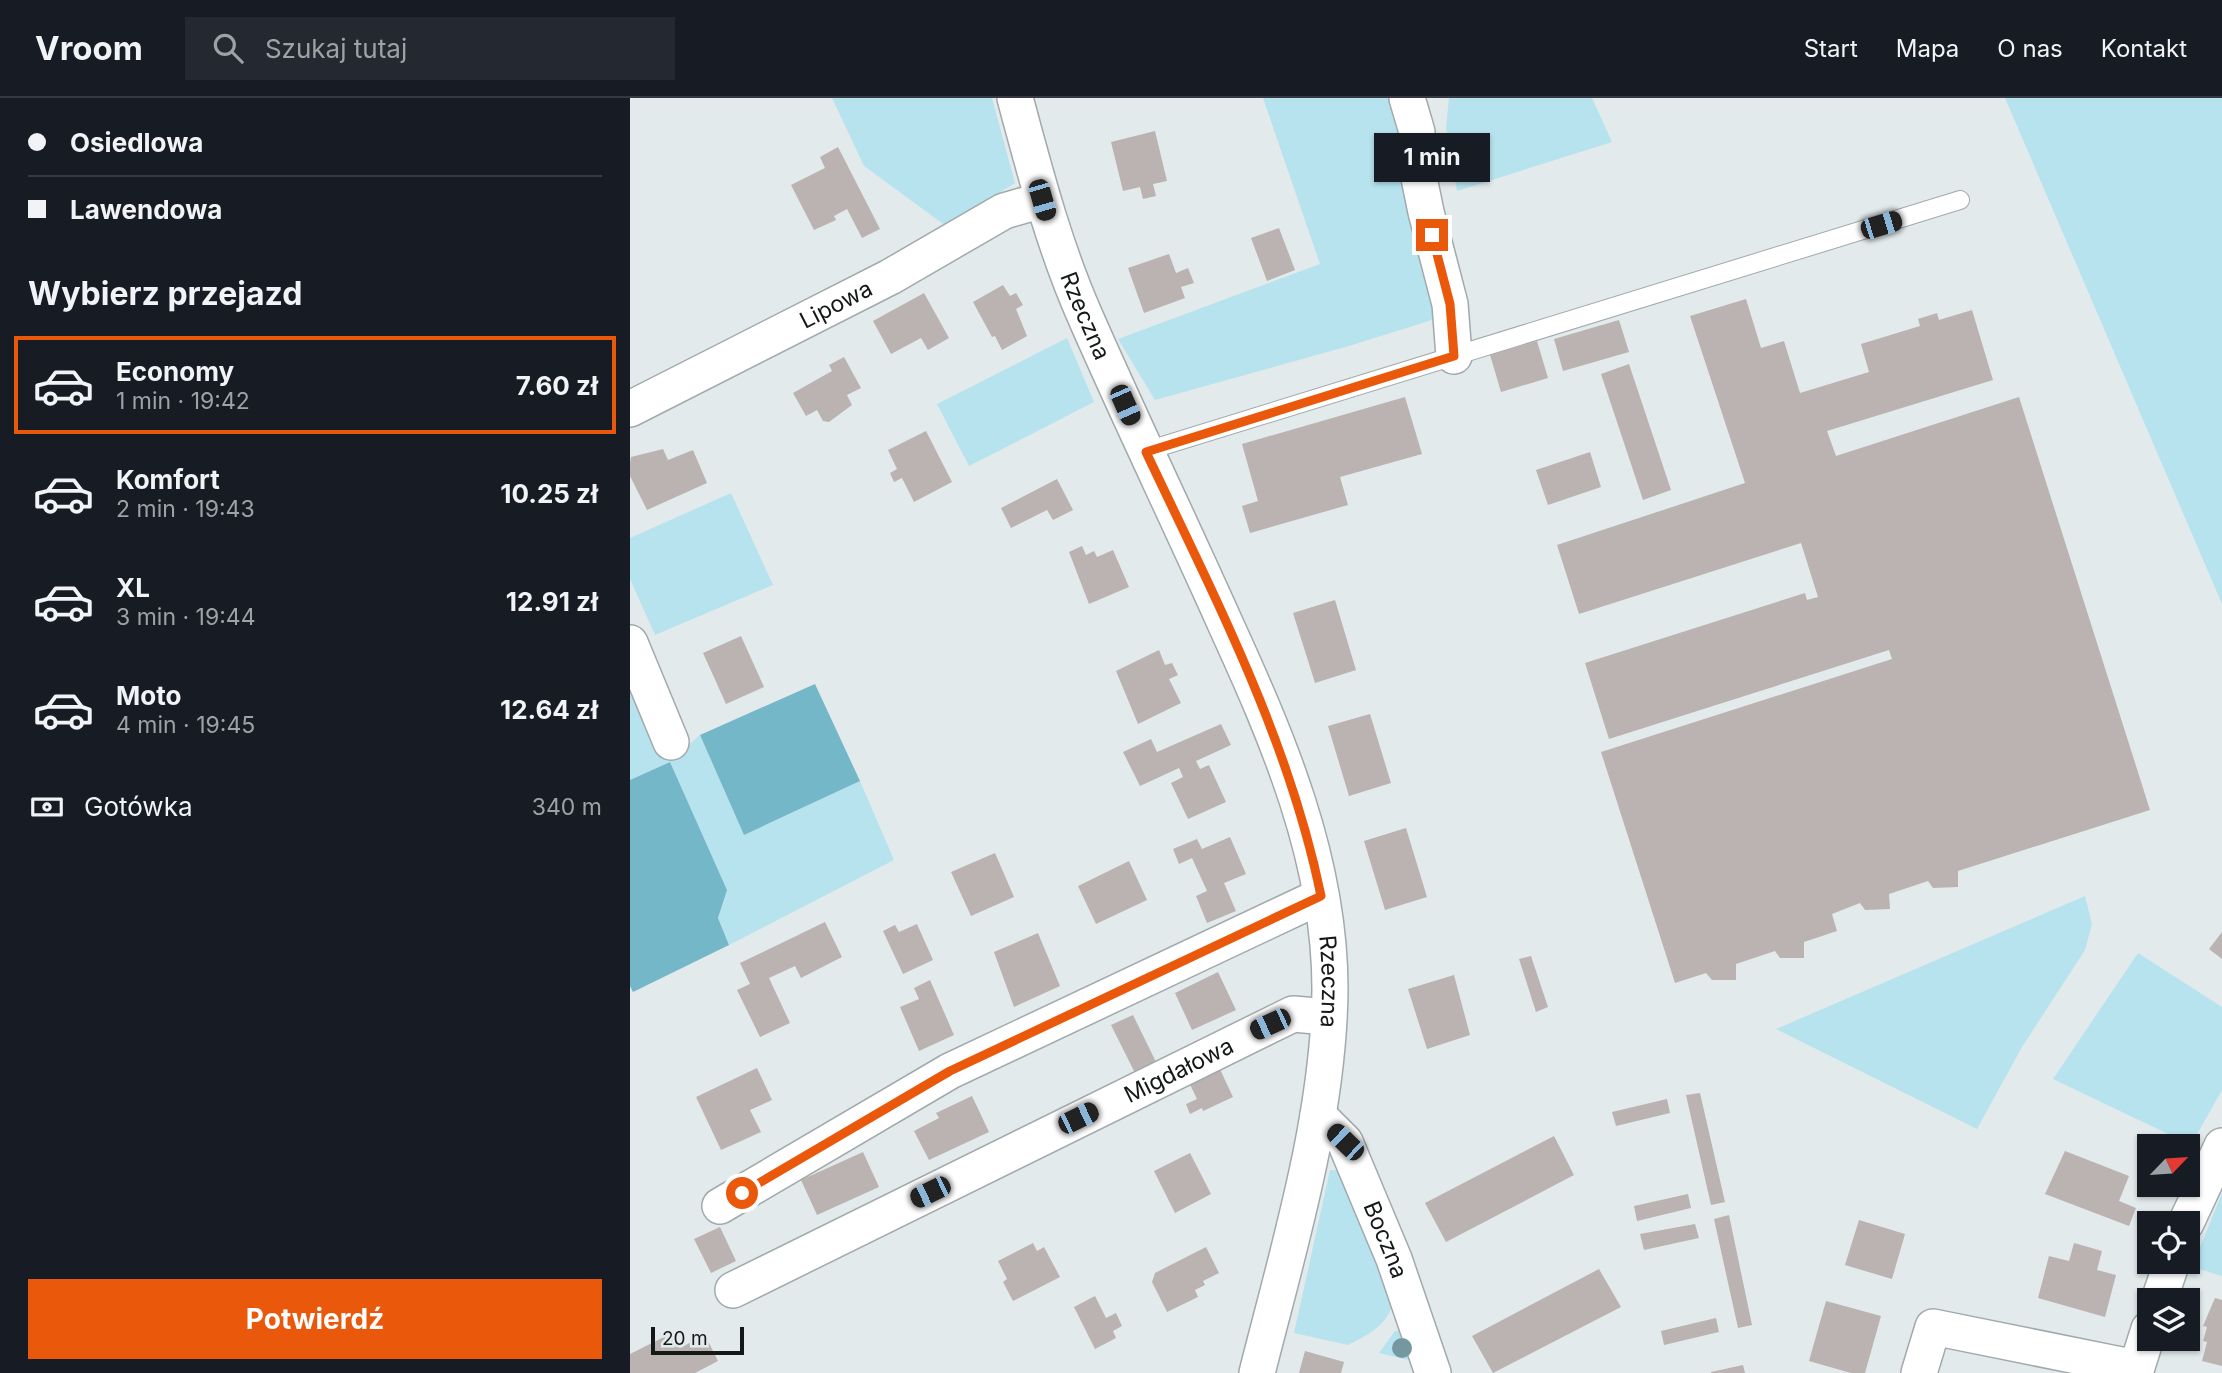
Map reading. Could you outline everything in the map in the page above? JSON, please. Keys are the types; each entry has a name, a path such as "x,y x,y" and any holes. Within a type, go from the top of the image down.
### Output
{"street":[{"name":"Rzeczna","path":"1016,98 1042,200 1083,314 1275,732 1307,832 1321,896 1330,989 1318,1115 1257,1373"},
{"path":"1407,98 1417,132 1417,168 1426,212 1450,304 1454,356"},
{"name":"Lipowa","path":"630,409 890,277 1004,211 1042,200"},
{"path":"630,643 671,742"},
{"path":"720,1206 950,1071 1321,896"},
{"name":"Migdałowa","path":"733,1290 1293,1014 1328,1017"},
{"name":"Boczna","path":"1318,1115 1345,1142 1394,1259 1433,1373"},
{"path":"2192,1211 2222,1146"},
{"path":"1919,1373 1933,1327 2135,1371 2142,1351"}],"lane":[{"path":"1146,452 1960,200"}],"shaded area":[{"path":"832,98 992,98 1015,183 946,226 864,166"},
{"path":"1263,98 1421,98 1435,319 1155,400 1118,339 1320,264"},
{"path":"1449,98 1592,98 1612,142 1457,191 1446,128"},
{"path":"2005,98 2222,98 2222,604"},
{"path":"1067,338 1094,402 969,466 937,404"},
{"path":"731,493 773,585 655,635 630,579 630,538"},
{"path":"630,671 670,761 700,735 744,835 860,781 894,860 729,945 718,918 727,890 670,762 630,780"},
{"path":"815,684 860,781 744,835 700,735"},
{"path":"670,762 727,890 718,918 729,945 633,992 630,986 630,780"},
{"path":"2085,896 2092,924 2085,950 2022,1047 1977,1129 1776,1029"},
{"path":"2138,953 2222,1007 2222,1090 2197,1134 2168,1134 2053,1079"},
{"path":"1330,1170 1349,1170 1384,1263 1392,1299 1390,1311 1382,1323 1372,1332 1348,1345 1294,1333"},
{"path":"2222,1193 2222,1276 2200,1269 2200,1247"},
{"path":"1405,1330 1413,1361 1379,1353 1395,1331"}],"building":[{"path":"1155,131 1167,181 1153,184 1156,196 1143,199 1140,187 1123,191 1111,142"},
{"path":"838,147 880,229 862,238 847,209 834,216 836,220 814,230 791,185 825,168 820,157"},
{"path":"1279,228 1295,270 1267,281 1251,238"},
{"path":"1169,254 1176,273 1188,268 1194,283 1181,287 1185,298 1144,313 1128,268"},
{"path":"1003,285 1010,296 1016,293 1023,305 1016,309 1027,336 1002,350 973,302"},
{"path":"924,293 949,338 928,350 921,338 891,354 873,321"},
{"path":"1746,299 1761,348 1784,341 1800,393 1869,372 1861,344 1920,326 1918,319 1937,313 1939,320 1972,310 1993,380 1827,431 1836,456 2019,397 2150,810 1958,871 1958,887 1933,888 1928,881 1889,894 1890,909 1865,910 1860,903 1832,914 1837,931 1804,942 1804,958 1780,958 1775,951 1736,964 1736,980 1712,980 1706,973 1675,983 1601,752 1892,659 1889,650 1609,739 1585,663 1805,593 1807,600 1818,597 1801,543 1579,614 1557,545 1745,483 1690,316"},
{"path":"1619,320 1629,352 1563,371 1554,339"},
{"path":"1537,341 1548,378 1501,392 1490,355"},
{"path":"844,357 861,388 847,395 852,405 829,422 823,421 817,410 806,416 793,393 832,371 829,365"},
{"path":"1629,364 1671,490 1643,500 1601,374"},
{"path":"1405,397 1422,454 1340,477 1348,505 1250,533 1242,506 1258,501 1242,444"},
{"path":"926,431 952,482 914,502 902,478 894,482 890,473 897,469 888,450"},
{"path":"663,449 668,460 693,450 707,483 647,510 630,476 631,457"},
{"path":"1590,452 1601,487 1548,505 1536,470"},
{"path":"1057,479 1073,510 1053,520 1047,510 1011,528 1001,508"},
{"path":"1082,546 1086,555 1094,551 1097,557 1113,550 1129,587 1089,604 1069,552"},
{"path":"1335,600 1356,670 1315,683 1293,613"},
{"path":"741,636 764,687 726,704 703,653"},
{"path":"1159,650 1165,665 1172,663 1178,675 1169,679 1181,703 1138,724 1116,671"},
{"path":"1370,714 1391,783 1349,796 1328,726"},
{"path":"1221,724 1231,745 1196,761 1200,769 1209,765 1226,802 1188,819 1171,783 1183,777 1179,768 1140,786 1123,752 1151,739 1157,752"},
{"path":"1406,828 1427,897 1385,910 1364,841"},
{"path":"1230,837 1246,874 1224,883 1236,911 1207,923 1196,896 1207,891 1192,858 1179,864 1173,849 1197,839 1202,849"},
{"path":"995,853 1014,897 971,916 951,872"},
{"path":"1129,861 1147,900 1096,924 1078,886"},
{"path":"825,922 842,957 801,978 795,966 769,978 790,1023 760,1037 737,990 750,984 740,963"},
{"path":"917,924 933,960 903,974 883,931 895,925 899,932"},
{"path":"2222,932 2222,959 2209,949"},
{"path":"1038,933 1060,986 1014,1007 994,952"},
{"path":"1531,956 1548,1007 1536,1012 1519,959"},
{"path":"1218,972 1236,1010 1192,1030 1175,993"},
{"path":"1454,975 1470,1035 1427,1049 1408,989"},
{"path":"930,980 954,1035 919,1051 900,1007 919,999 914,988"},
{"path":"1133,1015 1157,1064 1136,1075 1111,1025"},
{"path":"1217,1063 1233,1097 1190,1114 1186,1104 1197,1099 1187,1078"},
{"path":"757,1068 772,1100 750,1110 761,1132 721,1150 696,1097"},
{"path":"1700,1093 1725,1202 1711,1205 1686,1095"},
{"path":"972,1096 989,1132 929,1160 914,1131 939,1118 936,1113"},
{"path":"1667,1099 1670,1113 1616,1126 1612,1112"},
{"path":"1554,1136 1574,1175 1446,1242 1425,1203"},
{"path":"2065,1151 2129,1176 2119,1201 2136,1208 2129,1226 2045,1194"},
{"path":"863,1152 879,1187 817,1215 801,1180"},
{"path":"1190,1153 1211,1194 1175,1213 1154,1171"},
{"path":"1688,1194 1691,1208 1637,1221 1634,1206"},
{"path":"1729,1215 1752,1325 1738,1328 1714,1219"},
{"path":"1859,1220 1905,1234 1892,1279 1845,1265"},
{"path":"1695,1224 1699,1238 1644,1250 1640,1234"},
{"path":"720,1227 736,1261 711,1273 694,1239"},
{"path":"1033,1243 1037,1251 1044,1247 1060,1277 1013,1301 1003,1282 1007,1279 998,1261"},
{"path":"2074,1243 2102,1251 2097,1270 2116,1275 2105,1317 2038,1298 2049,1256 2069,1261"},
{"path":"1206,1247 1219,1273 1203,1281 1205,1285 1195,1290 1198,1297 1167,1312 1152,1282 1155,1273"},
{"path":"1599,1269 1621,1307 1493,1373 1472,1336"},
{"path":"1095,1296 1106,1318 1116,1313 1122,1326 1113,1331 1116,1338 1095,1349 1074,1307"},
{"path":"2215,1298 2222,1300 2222,1366 2202,1361 2207,1342 2203,1341 2207,1327 2203,1326"},
{"path":"1826,1301 1881,1316 1865,1373 1851,1373 1809,1361"},
{"path":"1716,1318 1719,1332 1664,1345 1661,1331"},
{"path":"672,1333 680,1348 705,1335 718,1361 695,1373 630,1373 630,1354"},
{"path":"1305,1351 1344,1362 1341,1373 1299,1373"},
{"path":"1743,1365 1745,1373 1711,1373 1711,1372"}],"route":[{"path":"742,1193 950,1071 1321,896 1293,783 1275,732 1146,452 1454,356 1450,304 1432,235"}]}
